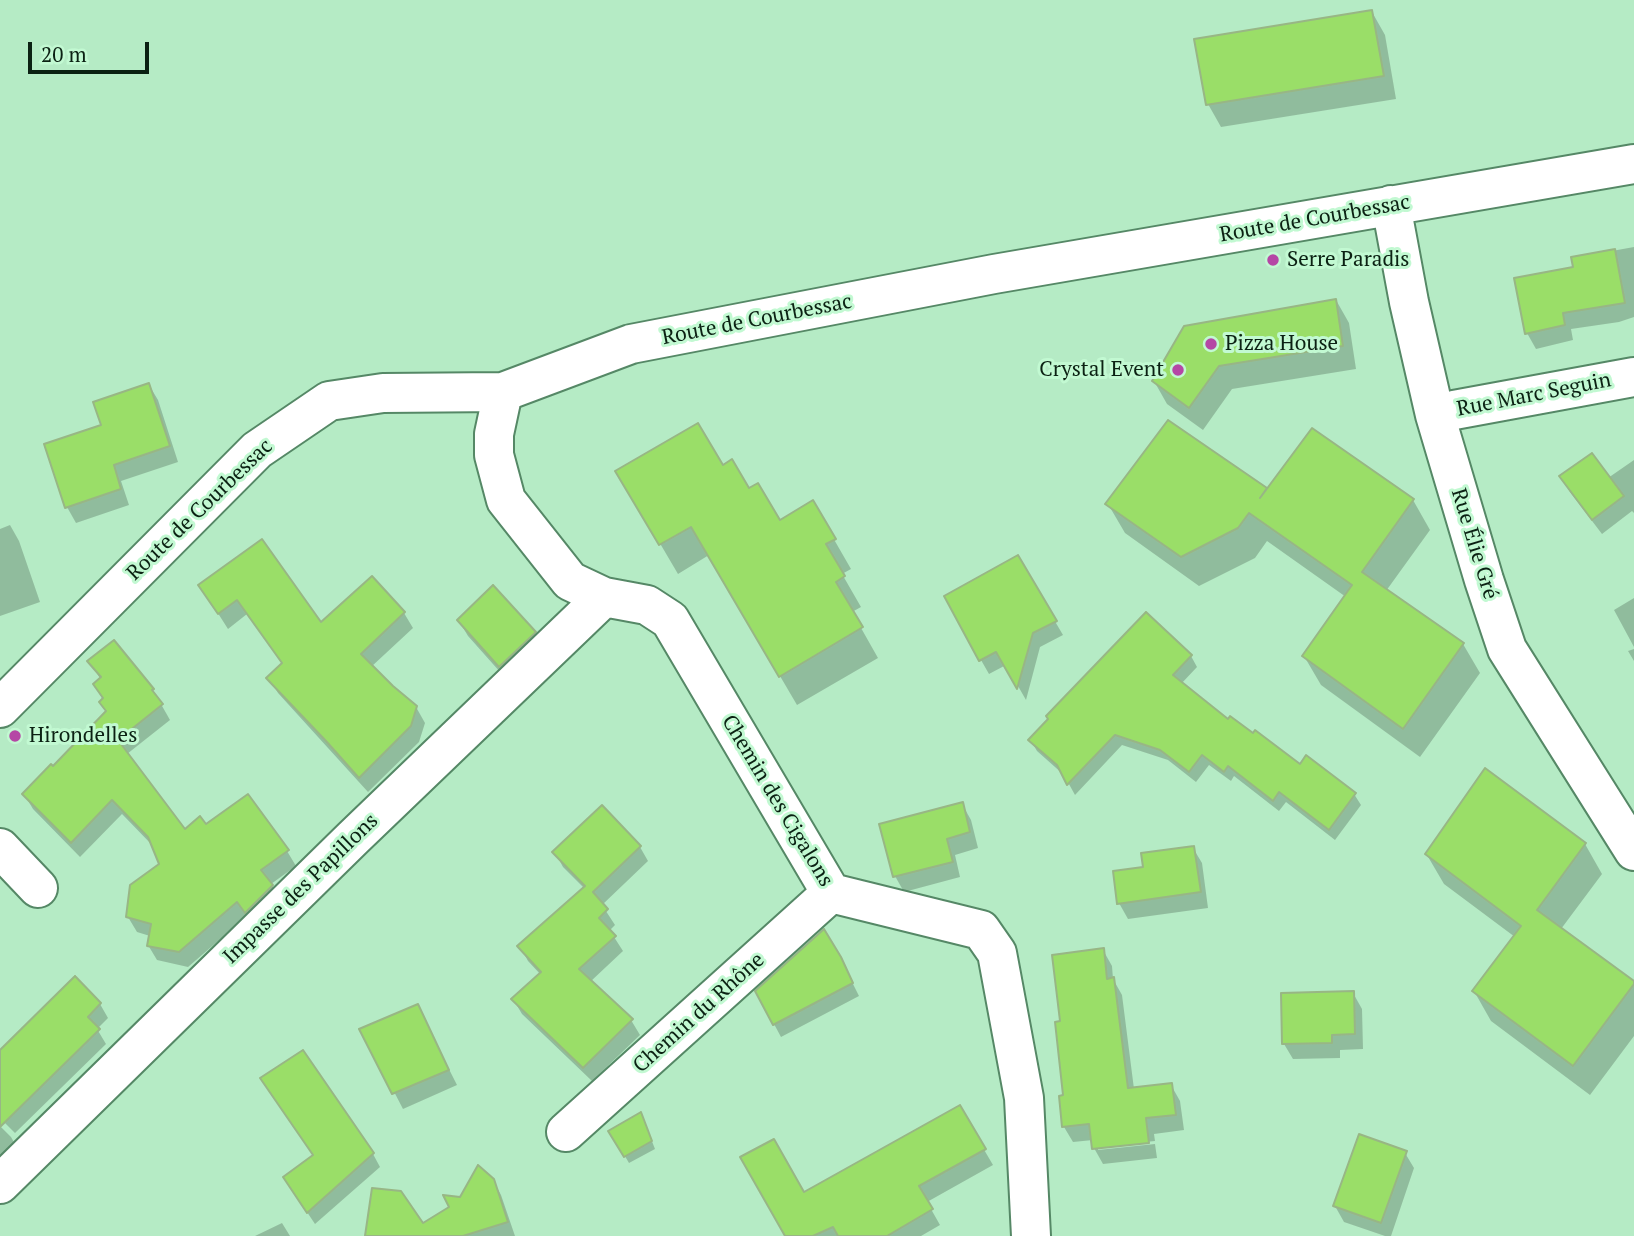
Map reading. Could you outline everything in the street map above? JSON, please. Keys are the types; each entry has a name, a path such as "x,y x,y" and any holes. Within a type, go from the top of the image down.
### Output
{"street":[{"name":"Route de Courbessac","path":"0,708 257,450 329,401 383,393 503,392 631,344 994,274 1634,163"},
{"name":"Rue Élie Gré","path":"1391,205 1409,302 1435,415 1507,649 1632,845"},
{"name":"Rue Marc Seguin","path":"1435,415 1634,377"},
{"name":"Chemin des Cigalons","path":"503,392 494,434 494,455 506,500 570,581 604,597 647,605 670,620 831,893 981,930 997,953 1024,1098 1031,1236"},
{"name":"Impasse des Papillons","path":"0,1184 353,838 604,597"},
{"path":"0,848 38,888"},
{"name":"Chemin du Rhône","path":"566,1132 831,893"}],"building":[{"path":"1372,10 1384,76 1206,105 1194,39"},
{"path":"1615,249 1625,303 1563,313 1565,325 1525,334 1514,278 1573,267 1571,257"},
{"path":"1336,299 1343,346 1219,366 1189,408 1152,381 1184,326"},
{"path":"149,383 170,446 114,465 121,489 65,508 44,444 101,425 93,402"},
{"path":"1168,420 1267,488 1260,498 1312,428 1414,499 1362,572 1464,643 1403,729 1302,656 1352,585 1249,513 1238,528 1181,557 1105,504"},
{"path":"698,423 723,465 732,459 749,488 758,483 780,520 813,500 836,539 826,544 845,576 836,582 863,627 779,677 691,527 659,545 615,471"},
{"path":"1592,453 1624,496 1592,520 1559,476"},
{"path":"262,539 321,622 372,576 405,612 361,654 417,706 411,726 359,778 266,678 282,663 237,600 218,614 198,585"},
{"path":"1018,555 1057,621 1033,633 1017,689 996,652 979,661 944,596"},
{"path":"493,585 536,632 499,667 457,620"},
{"path":"1146,612 1192,655 1173,675 1228,719 1230,716 1253,733 1255,730 1300,764 1306,755 1356,793 1329,830 1279,792 1273,801 1228,766 1224,772 1202,755 1189,772 1160,750 1115,735 1067,785 1057,765 1028,740 1048,719 1046,716"},
{"path":"114,640 163,704 118,740 185,829 200,816 206,824 248,794 289,850 261,870 273,885 245,913 237,902 179,952 147,946 151,924 126,917 130,885 159,864 148,837 112,800 71,843 22,794 106,711 99,702 103,698 93,684 101,677 87,661"},
{"path":"1485,768 1586,843 1537,910 1634,981 1573,1066 1472,991 1521,926 1425,854"},
{"path":"963,802 970,832 947,839 953,862 893,877 879,824"},
{"path":"602,805 641,846 593,892 608,909 599,918 616,936 579,969 633,1019 583,1068 511,999 541,972 517,946 585,886 552,852"},
{"path":"1194,846 1201,892 1117,904 1113,871 1143,867 1141,853"},
{"path":"824,929 853,983 773,1025 755,991"},
{"path":"1104,948 1107,979 1114,977 1128,1088 1172,1083 1176,1115 1146,1118 1149,1143 1092,1149 1089,1124 1062,1127 1059,1096 1063,1095 1055,1022 1060,1021 1052,955"},
{"path":"75,976 101,1003 88,1017 100,1029 0,1127 0,1050"},
{"path":"1354,991 1355,1034 1332,1035 1332,1043 1282,1044 1281,993"},
{"path":"418,1004 449,1070 392,1094 359,1029"},
{"path":"303,1050 374,1153 307,1213 283,1177 313,1155 260,1078"},
{"path":"960,1105 986,1149 919,1186 933,1209 887,1236 838,1236 833,1227 813,1236 785,1236 740,1157 774,1139 804,1192"},
{"path":"641,1112 652,1141 624,1157 608,1131"},
{"path":"1359,1134 1407,1151 1381,1223 1333,1206"},
{"path":"478,1165 494,1179 508,1222 463,1236 365,1236 372,1188 401,1191 423,1223 449,1207 443,1195 460,1197"}],"place":[{"name":"Serre Paradis","path":"1273,260"},
{"name":"Pizza House","path":"1211,344"},
{"name":"Crystal Event","path":"1178,370"},
{"name":"Hirondelles","path":"15,736"}]}
